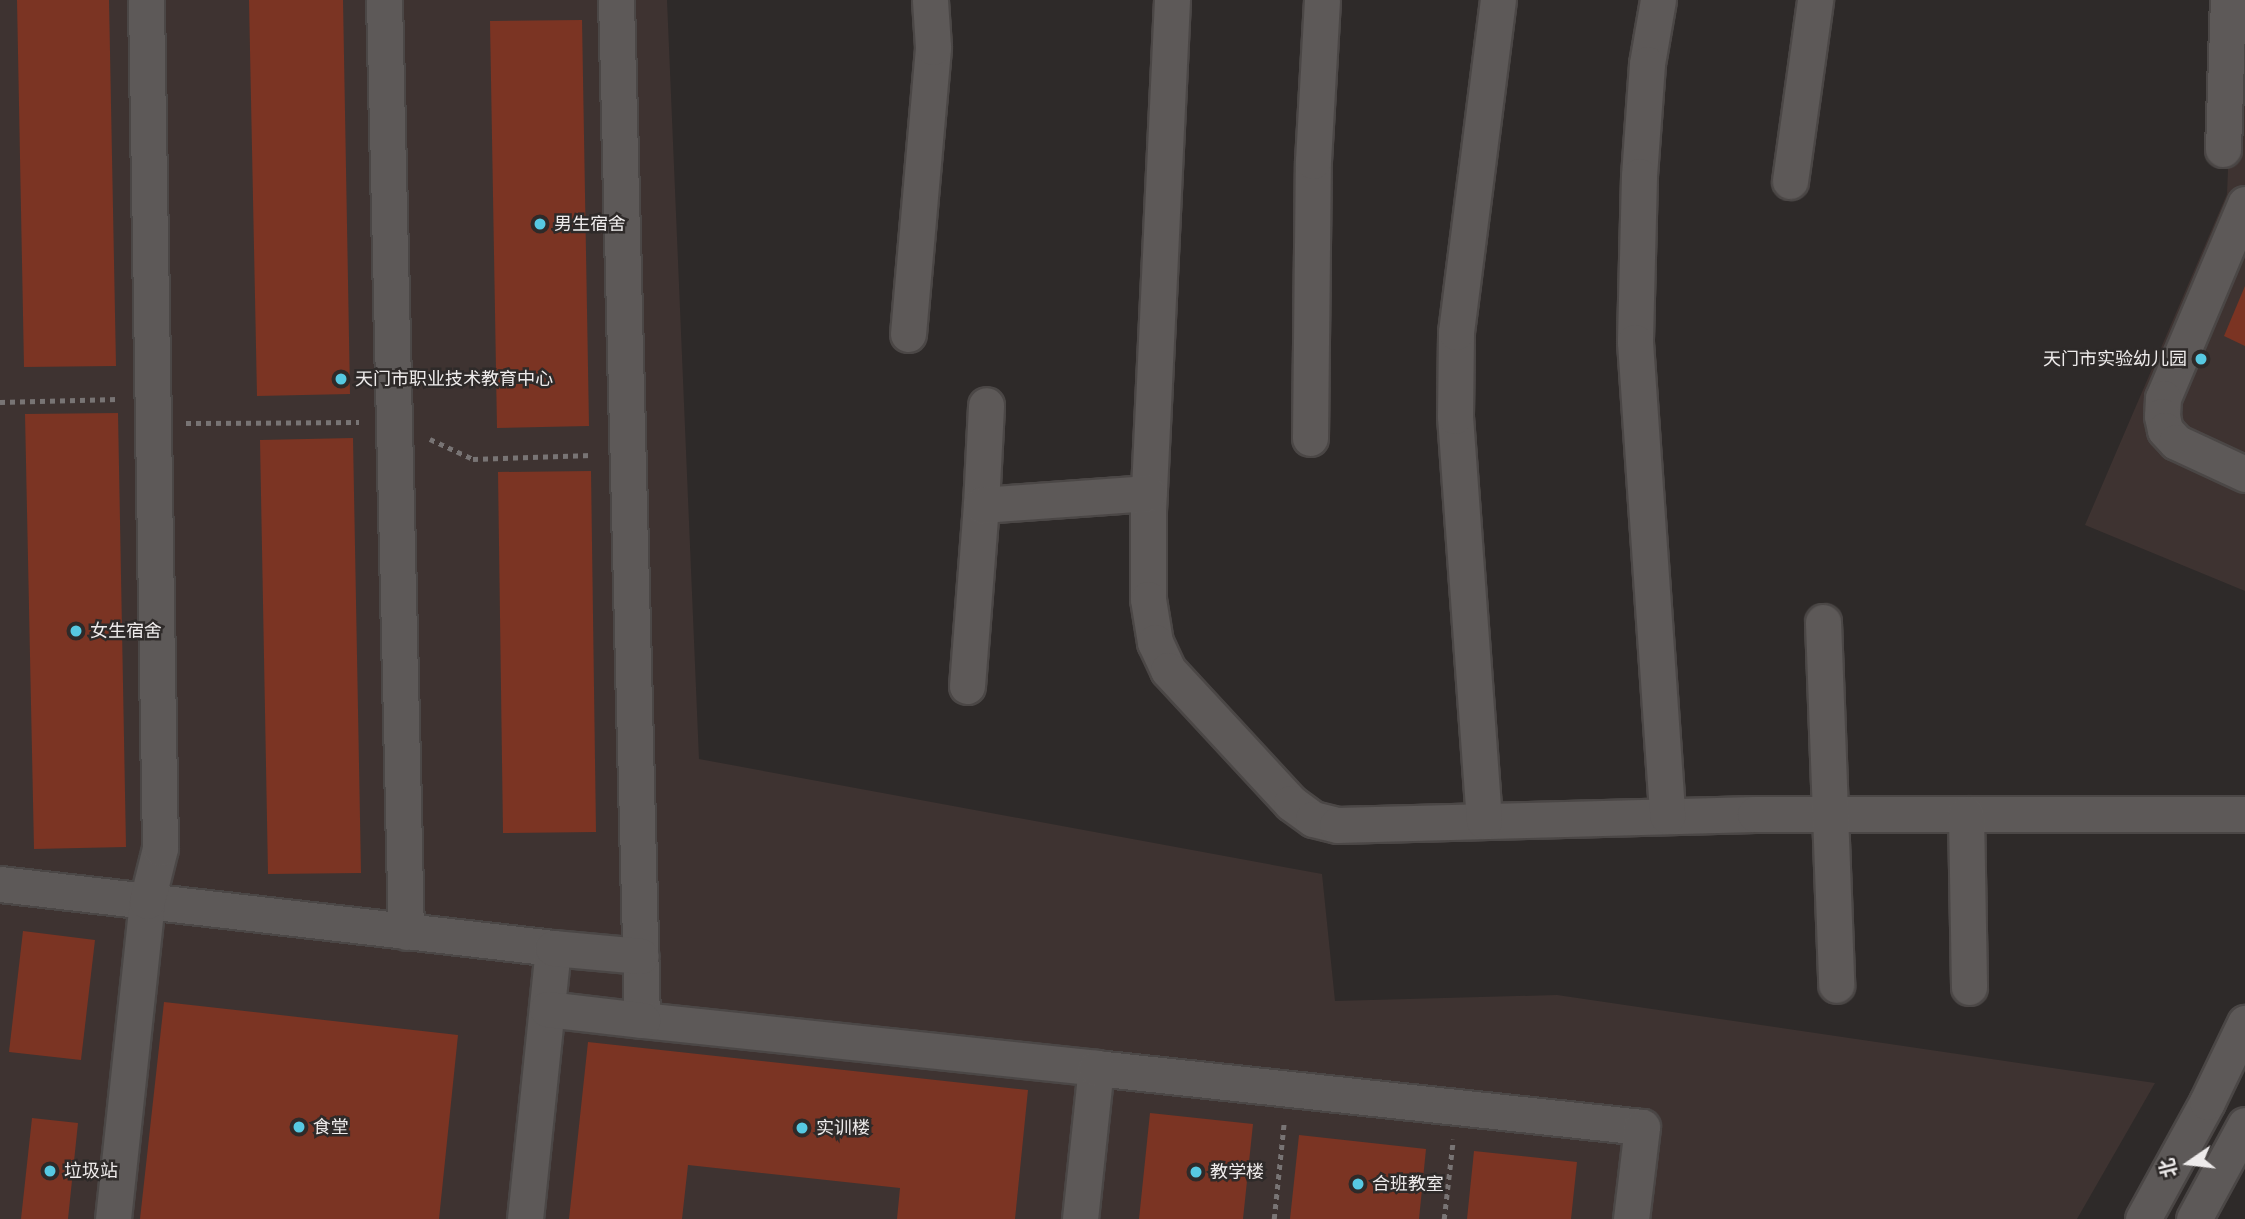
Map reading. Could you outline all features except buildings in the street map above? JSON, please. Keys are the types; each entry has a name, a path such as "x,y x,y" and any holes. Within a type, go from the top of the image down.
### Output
{"street":[{"path":"113,1219 147,901 160,848 146,0"},
{"path":"384,0 406,932"},
{"path":"616,0 642,1020"},
{"path":"908,334 933,47 930,0"},
{"path":"1172,0 1149,493 1148,599 1155,642 1168,670 1291,803 1313,819 1337,825 1829,814 2245,814"},
{"path":"1310,439 1313,161 1322,0"},
{"path":"1484,821 1455,416 1457,332 1498,0"},
{"path":"1658,0 1647,64 1639,176 1635,342 1667,817"},
{"path":"1790,181 1815,0"},
{"path":"2223,149 2228,0"},
{"path":"2245,204 2163,398 2162,416 2165,430 2176,442 2245,474"},
{"path":"967,686 986,405"},
{"path":"981,505 1149,493"},
{"path":"1822,622 1836,985"},
{"path":"1966,814 1969,987"},
{"path":"0,884 406,932 641,956"},
{"path":"525,1219 553,948"},
{"path":"547,1009 1642,1127 1631,1219"},
{"path":"2143,1219 2207,1102 2245,1023"},
{"path":"1080,1219 1096,1068"},
{"path":"2194,1219 2245,1125"}],"path":[{"path":"0,402 152,398"},
{"path":"1274,1219 1288,1089"},
{"path":"1444,1219 1457,1107"}],"shaded area":[{"name":"天门市职业技术教育中心","path":"0,0 667,0 699,759 1322,874 1335,1001 1557,995 2155,1083 2077,1219 0,1219"},
{"name":"天门市实验幼儿园","path":"2235,0 2245,0 2245,591 2085,525 2227,194"}],"place":[{"name":"男生宿舍","path":"540,224"},
{"name":"天门市实验幼儿园","path":"2201,359"},
{"name":"天门市职业技术教育中心","path":"341,379"},
{"name":"女生宿舍","path":"76,631"},
{"name":"食堂","path":"299,1127"},
{"name":"实训楼","path":"802,1128"},
{"name":"垃圾站","path":"50,1171"},
{"name":"教学楼","path":"1196,1172"},
{"name":"合班教室","path":"1358,1184"}]}
